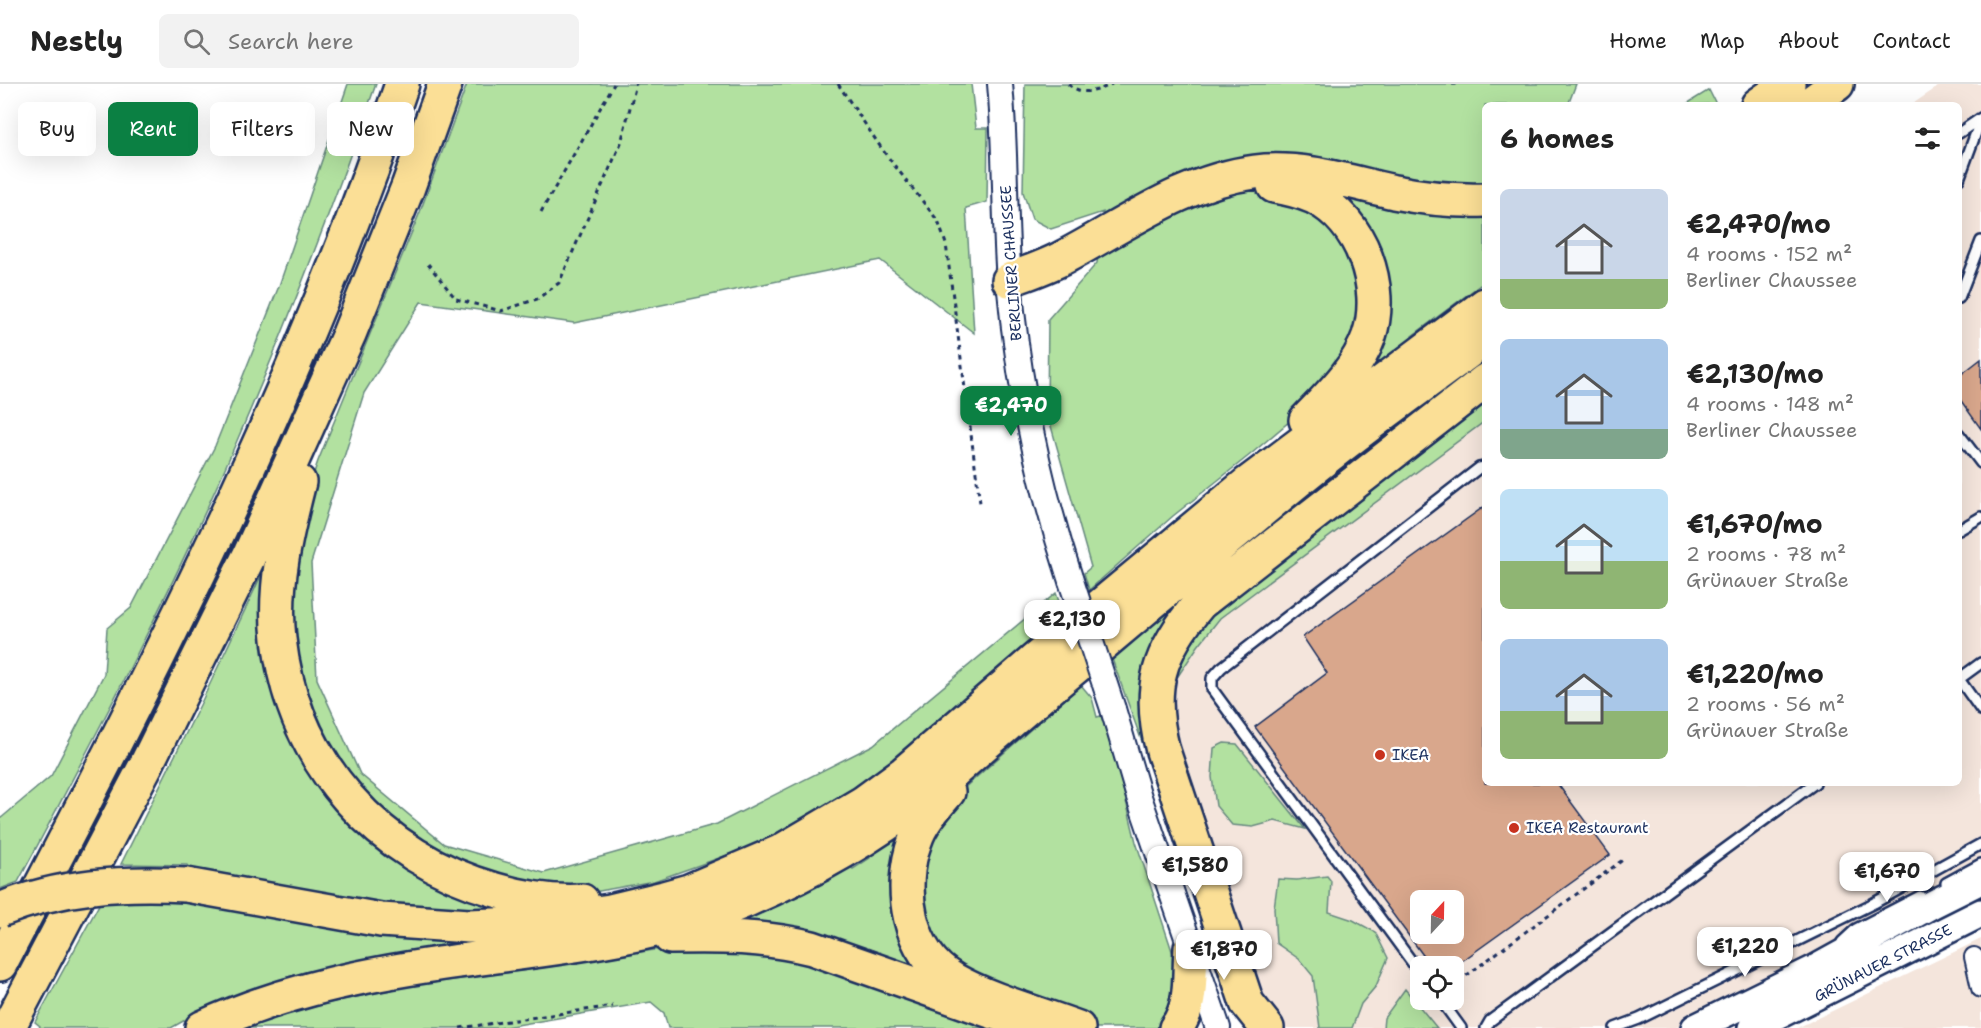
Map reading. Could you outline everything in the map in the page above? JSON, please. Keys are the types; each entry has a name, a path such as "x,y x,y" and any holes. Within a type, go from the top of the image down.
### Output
{"highway":[{"path":"0,964 162,651 256,452 344,241 402,84"},
{"path":"8,1028 96,862 250,554 349,334 408,187 445,84"},
{"path":"1812,102 1838,84"},
{"path":"1009,280 1067,256 1180,193 1219,180 1255,172 1289,171 1453,201 1482,200"},
{"path":"1219,180 1283,187 1314,197 1335,213 1352,232 1365,256 1374,288 1374,310 1369,336 1344,380 1247,484"},
{"path":"0,910 58,892 94,886 186,885 381,920 469,926 565,919 610,911 689,891 780,852 863,804 904,773 1035,660 1247,484 1482,307"},
{"path":"202,1028 275,999 330,984 426,966 572,946 653,930 730,906 794,879 832,859 922,799 1308,472 1482,341"},
{"path":"1267,1028 1247,1003 1163,751 1156,709 1157,685 1162,662 1169,643 1200,603 1482,383"},
{"path":"325,387 289,520 280,571 277,614 283,663 292,701 310,743 329,774 359,810 402,848 423,861 462,879 508,894 533,899 576,902 664,898"},
{"path":"1008,724 939,802 916,838 906,883 910,917 927,954 952,979 975,990 1078,1028"},
{"path":"608,939 736,936 789,942 812,948 1039,1028"},
{"path":"1176,1028 1188,1003 1191,948"}],"main road":[{"name":"GRÜNAUER STRASSE","path":"1695,1028 1815,969 1981,880"},
{"name":"GRÜNAUER STRASSE","path":"1752,1028 1981,913"}],"street":[{"name":"BERLINER CHAUSSEE","path":"1000,84 1009,280 1016,341 1032,435 1051,516 1139,797 1218,1028"},
{"path":"1974,957 1981,988"}],"lane":[{"path":"1962,131 1981,119"},
{"path":"1962,171 1981,119"},
{"path":"1962,290 1981,241"},
{"path":"1962,438 1981,463"},
{"path":"1410,959 1212,689 1212,678 1221,668 1482,468"},
{"path":"1962,528 1981,517"},
{"path":"1962,677 1981,663"},
{"path":"1962,683 1981,710"},
{"path":"1486,1028 1490,1021 1811,786"},
{"path":"1615,1028 1639,1019 1798,942 1912,884 1981,844"},
{"path":"1939,886 1981,864"},
{"path":"1815,969 1856,929 1929,891"},
{"path":"1448,1010 1461,1028"}],"path":[{"path":"541,212 614,84"},
{"path":"428,264 456,299 501,311 537,299 560,283 621,143 636,84"},
{"path":"838,84 884,152 938,221 946,244 980,503"},
{"path":"1068,84 1077,91 1098,91 1112,84"},
{"path":"1452,84 1458,84"},
{"path":"1464,977 1624,859"},
{"path":"460,1028 613,1006"}],"shaded area":[{"path":"1942,84 1981,84 1981,872 1676,1028 1275,1028 1252,988 1173,746 1170,715 1176,679 1220,618 1482,423 1482,786 1962,786 1962,102 1915,102"},
{"path":"1981,939 1981,1028 1797,1028"}],"green space":[{"path":"348,84 376,84 369,102 342,102"},
{"path":"467,84 971,84 976,128 988,128 987,202 966,208 974,333 880,260 574,323 421,302 364,393 311,563 317,679 360,774 444,844 544,873 717,824 873,745 1056,593 1063,613 913,745 853,788 756,845 654,881 594,892 552,894 438,862 337,773 288,648 304,502 318,461 420,212"},
{"path":"1025,84 1576,84 1569,102 1482,102 1482,188 1295,197 1350,244 1366,312 1329,388 1173,516 1089,590 1084,573 1091,567 1047,412 1048,319 1097,263 1103,212 1051,229 1032,219 1023,192"},
{"path":"1709,90 1715,102 1690,102"},
{"path":"327,145 327,156 350,156 309,265 236,443 159,610 47,828 18,882 0,889 0,819 51,776 104,674 107,628 131,608 215,446 279,286"},
{"path":"1331,187 1482,210 1482,286 1480,285 1412,336 1413,339 1362,378 1379,335"},
{"path":"1482,360 1482,373 1182,609 1160,783 1141,739 1112,659 1237,549 1352,458"},
{"path":"1482,394 1482,423 1220,618 1176,679 1170,715 1164,701 1184,632"},
{"path":"278,540 271,610 333,790 528,907 455,908 406,905 333,895 189,868 187,865 121,864"},
{"path":"1081,685 1092,698 1097,717 1101,716 1116,760 1136,842 1181,978 1166,1028 1096,1028 977,985 926,938 916,865 963,789"},
{"path":"1224,743 1237,744 1305,829 1275,821 1253,827 1232,825 1216,806 1212,777 1214,748"},
{"path":"909,824 936,977 723,926 849,866 853,869 870,858 868,853"},
{"path":"1327,876 1331,881 1329,912 1353,920 1375,932 1388,958 1376,986 1361,1004 1352,1028 1320,1028 1313,976 1299,959 1276,943 1274,908 1278,879 1297,880"},
{"path":"185,900 506,936 194,1015 171,1028 39,1028 40,1026 35,1022 101,901"},
{"path":"753,944 1010,1028 668,1028 664,1013 651,1002 499,1028 247,1028 270,1018 409,986 672,947"},
{"path":"1405,989 1410,995 1410,1010 1422,1010 1437,1028 1383,1028 1384,1018"}],"building":[{"path":"1981,359 1981,429 1962,402 1962,374"},
{"name":"IKEA","path":"1482,508 1482,786 1559,786 1610,855 1464,960 1464,956 1424,956 1415,944 1464,944 1464,890 1410,890 1410,937 1255,727 1327,673 1303,637"}],"place":[{"name":"IKEA","path":"1380,755"},
{"name":"IKEA Restaurant","path":"1514,828"}]}
